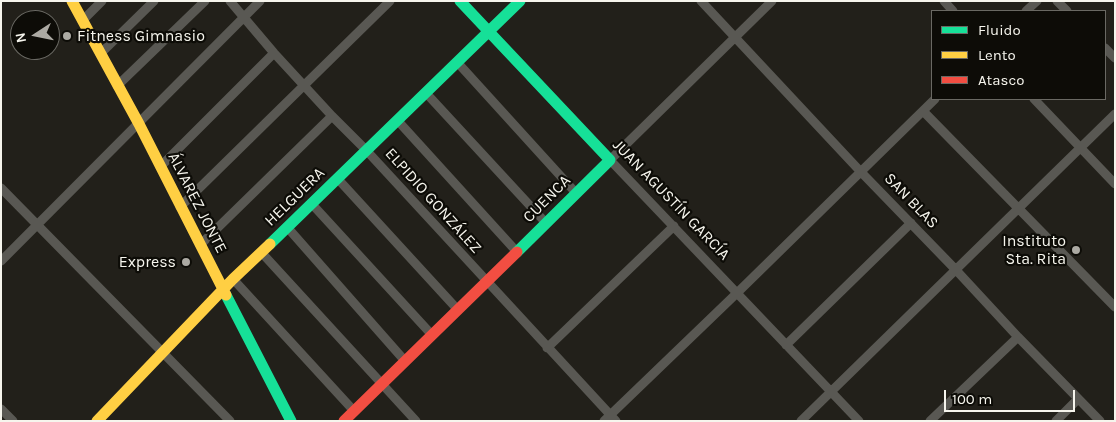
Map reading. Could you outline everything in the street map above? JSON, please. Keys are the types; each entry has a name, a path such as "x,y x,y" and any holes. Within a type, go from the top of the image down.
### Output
{"street":[{"name":"ÁLVAREZ JONTE","path":"72,1 139,124 291,421"},
{"path":"82,20 102,1"},
{"path":"100,54 154,1"},
{"path":"117,86 205,1"},
{"name":"ELPIDIO GONZÁLEZ","path":"230,1 274,53 366,150 610,419"},
{"path":"1,261 260,1"},
{"path":"180,207 306,86 390,1"},
{"name":"JUAN AGUSTÍN GARCÍA","path":"460,1 859,421"},
{"name":"HELGUERA","path":"97,421 233,279 520,1"},
{"name":"SAN BLAS","path":"701,1 1018,338 1100,421"},
{"name":"CUENCA","path":"344,421 772,1"},
{"path":"944,1 953,10"},
{"path":"1027,10 1037,1"},
{"path":"1058,1 1067,10"},
{"path":"1106,49 1115,58"},
{"path":"160,167 274,53"},
{"path":"457,62 576,193"},
{"path":"426,93 546,223"},
{"path":"610,419 934,100"},
{"path":"1035,100 1115,184"},
{"path":"922,111 1115,307"},
{"path":"801,421 1115,114"},
{"path":"200,245 332,116"},
{"path":"398,121 517,252"},
{"path":"337,178 458,310"},
{"path":"1,188 230,421"},
{"path":"311,203 432,335"},
{"path":"786,344 911,223"},
{"path":"547,348 674,226"},
{"path":"287,227 405,361"},
{"path":"261,252 416,421"},
{"path":"233,279 354,411"},
{"path":"930,421 1018,338"},
{"path":"1056,421 1078,400"},
{"path":"1,409 13,421"}],"traffic: fast":[{"path":"460,1 610,160 517,252"},
{"path":"270,244 520,1"},
{"path":"226,295 291,421"}],"traffic: slow":[{"path":"72,1 139,124 226,295"},
{"path":"97,421 233,279 270,244"}],"traffic: jam":[{"path":"344,421 517,252"}],"place":[{"name":"Fitness Gimnasio","path":"67,36"},
{"name":"Instituto Sta. Rita","path":"1076,250"},
{"name":"Express","path":"186,262"}]}
